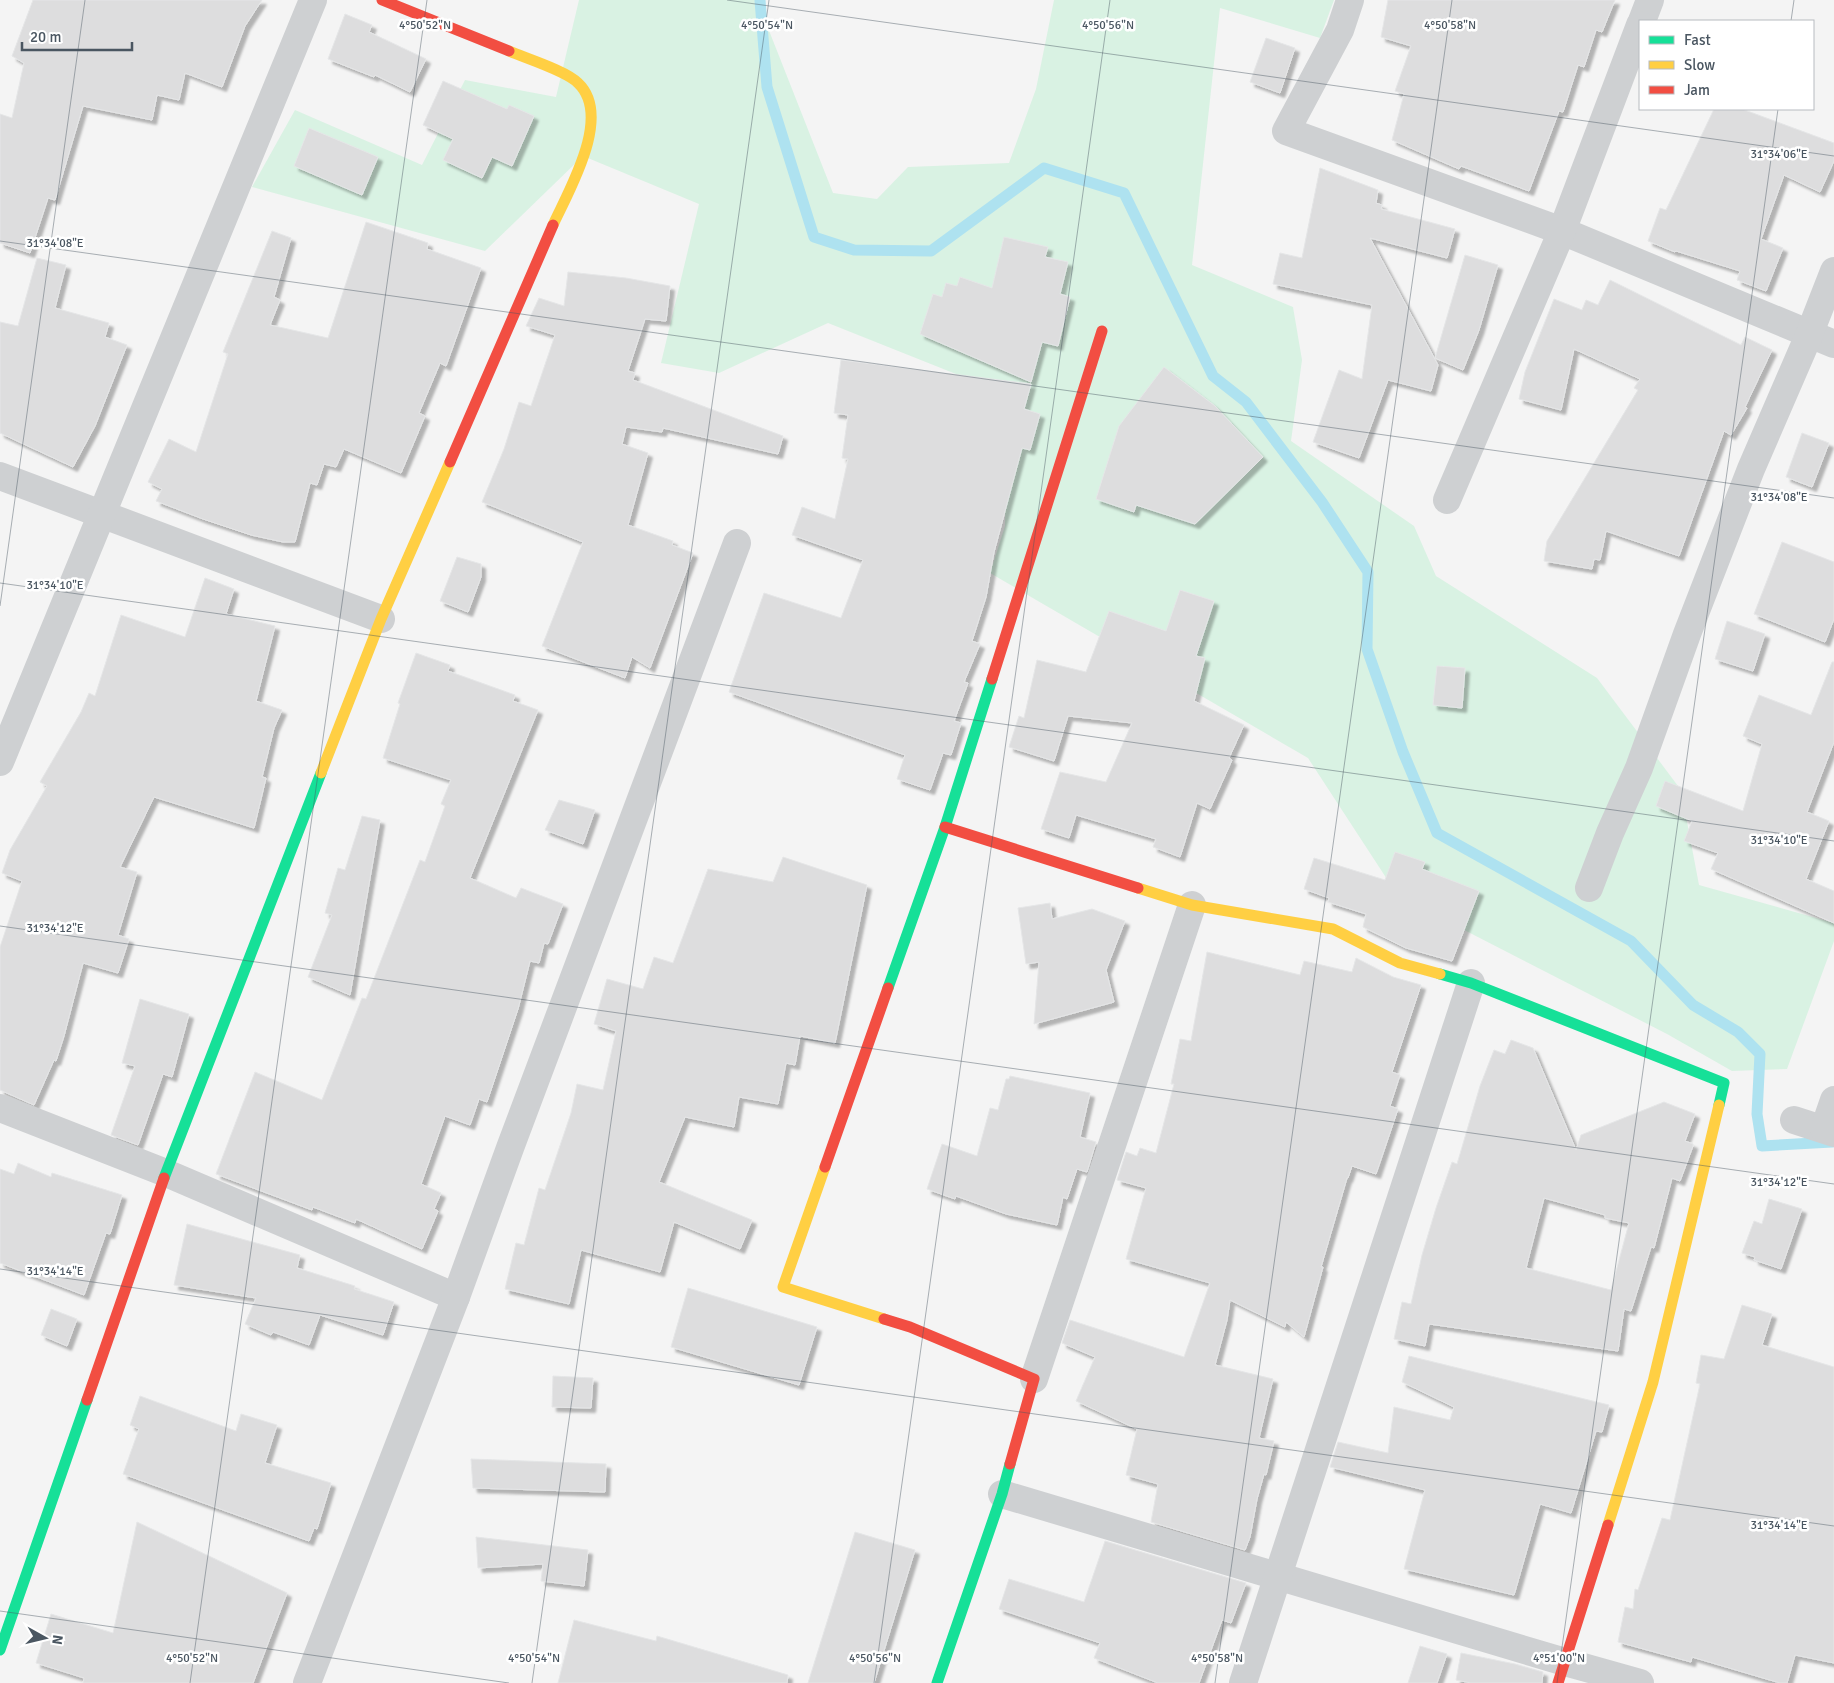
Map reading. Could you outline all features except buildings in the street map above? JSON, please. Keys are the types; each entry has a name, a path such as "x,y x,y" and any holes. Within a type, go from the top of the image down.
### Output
{"street":[{"path":"0,762 313,0"},
{"path":"0,1650 166,1173 381,619 584,156 592,121 588,98 578,82 558,71 382,0"},
{"path":"1350,0 1340,30 1286,131 1562,231 1822,340"},
{"path":"1642,20 1650,0"},
{"path":"1447,500 1562,231 1639,28"},
{"path":"1589,888 1610,833 1639,768 1687,634 1751,469 1822,340 1834,271"},
{"path":"1034,1378 910,1327 783,1286 945,827 1102,331"},
{"path":"0,476 381,619"},
{"path":"307,1683 456,1297 737,543"},
{"path":"945,827 1192,905 1333,929 1400,963 1471,983 1724,1082 1653,1382 1562,1673"},
{"path":"937,1683 1002,1494 1034,1378 1192,905"},
{"path":"1242,1683 1471,983"},
{"path":"1794,1120 1829,1131 1834,1100"},
{"path":"0,1108 166,1173 456,1297"},
{"path":"1002,1494 1278,1576 1562,1673 1640,1683"}],"green space":[{"path":"579,0 757,0 833,193 877,199 908,167 1009,163 1036,89 1054,0 1334,0 1320,38 1220,8 1192,265 1293,307 1302,360 1291,441 1414,526 1436,576 1597,678 1681,790 1699,885 1834,923 1834,941 1787,1069 1732,1071 1667,1034 1398,896 1308,758 990,573 1005,526 1006,394 828,323 719,373 661,363 699,204 583,156 485,251 252,187 295,110 422,165 465,80 556,97"}],"waterway":[{"path":"760,0 767,87 814,237 854,250 931,251 1044,168 1124,193 1213,376 1246,402 1322,502 1368,572 1367,649 1403,752 1437,833 1631,941 1693,1005 1738,1032 1760,1054 1757,1114 1762,1146 1832,1142"}],"traffic: fast":[{"path":"888,988 945,827 992,679"},
{"path":"164,1178 321,773"},
{"path":"1440,974 1471,983 1724,1083 1719,1105"},
{"path":"0,1650 87,1400"},
{"path":"937,1683 1002,1494 1010,1464"}],"traffic: slow":[{"path":"509,51 573,78 588,97 591,114 590,133 585,153 569,193 553,225"},
{"path":"321,773 381,619 450,462"},
{"path":"1138,888 1192,905 1333,929 1400,963 1440,974"},
{"path":"1608,1525 1653,1382 1719,1105"},
{"path":"825,1167 783,1287 884,1319"}],"traffic: jam":[{"path":"382,0 509,51"},
{"path":"450,462 553,225"},
{"path":"992,679 1102,331"},
{"path":"945,827 1138,888"},
{"path":"825,1167 888,988"},
{"path":"87,1400 164,1178"},
{"path":"884,1319 910,1327 1034,1379 1010,1464"},
{"path":"1558,1683 1608,1525"}]}
